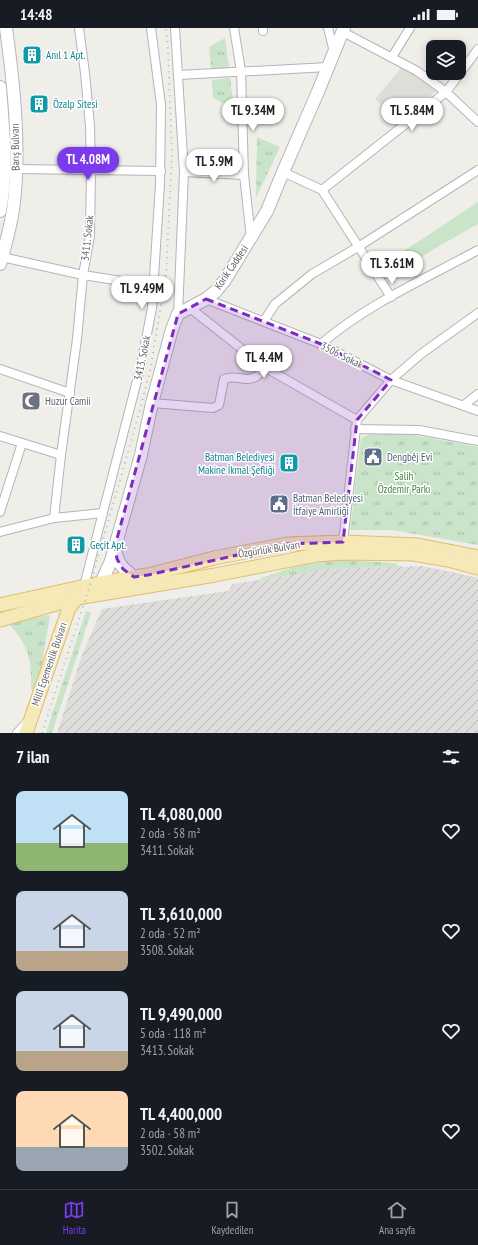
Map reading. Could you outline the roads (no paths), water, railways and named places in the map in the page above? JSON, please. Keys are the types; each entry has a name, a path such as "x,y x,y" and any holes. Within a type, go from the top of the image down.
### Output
{"main road":[{"name":"Barış Bulvarı","path":"0,211 7,168 16,150 12,70 6,28"},
{"name":"Korik Caddesi","path":"178,314 206,299 216,291 225,280 251,239 267,211 282,172 344,30"},
{"name":"Barış Bulvarı","path":"0,87 5,159 13,211 1,260"},
{"path":"101,583 111,561 141,455 152,403 172,329 178,314"},
{"name":"Özgürlük Bulvarı","path":"0,605 84,586 148,576 180,566 287,544 343,542 418,544 478,557"},
{"path":"115,546 119,563 134,577"},
{"path":"247,552 249,569"},
{"name":"Özgürlük Bulvarı","path":"0,620 77,598 249,569 316,556 344,554 413,554 448,560 478,568"},
{"path":"39,597 52,604 58,613 61,632"},
{"name":"Millî Egemenlik Bulvarı","path":"26,733 69,608 77,598"}],"street":[{"name":"3411. Sokak","path":"54,518 77,339 83,275 90,236 90,126 79,28"},
{"name":"3413. Sokak","path":"84,586 141,364 152,308 160,171 161,105 151,28"},
{"path":"175,28 184,172 178,314"},
{"path":"234,28 241,71 244,174 251,239"},
{"path":"328,28 334,53"},
{"path":"392,57 410,28"},
{"path":"344,30 417,71 446,92 478,122"},
{"path":"322,190 446,92 478,49"},
{"path":"179,75 328,67"},
{"path":"7,168 91,171 160,171"},
{"path":"184,172 244,174"},
{"path":"282,172 322,190 391,297"},
{"path":"264,321 275,304 294,287 312,274 477,173"},
{"path":"322,344 357,316 478,250"},
{"path":"1,260 154,286"},
{"name":"3506. Sokak","path":"206,299 322,344 391,380 478,411"},
{"path":"190,308 266,368 356,425 420,430 478,441"},
{"path":"343,542 356,425 391,380 421,354 478,313"},
{"path":"152,403 213,408 219,405 224,380 230,377 255,378 266,368"},
{"path":"0,369 70,393"},
{"path":"464,405 478,394"},
{"path":"0,436 61,455"},
{"path":"0,512 22,443"},
{"path":"0,532 54,518 103,513"},
{"path":"17,733 30,719"}],"railway":[{"path":"42,733 90,585 150,371 166,275 172,154 166,28"}],"place":[{"name":"Anıl 1 Apt.","path":"32,55"},
{"name":"Özalp Sitesi","path":"39,104"},
{"name":"Huzur Camii","path":"31,401"},
{"name":"Dengbêj Evi","path":"373,457"},
{"name":"Batman Belediyesi Makine İkmal Şefliği","path":"289,463"},
{"name":"Batman Belediyesi İtfaiye Amirliği","path":"279,504"},
{"name":"Geçit Apt.","path":"76,545"}],"park label":[{"name":"Salih Özdemir Parkı","path":"404,482"}]}
